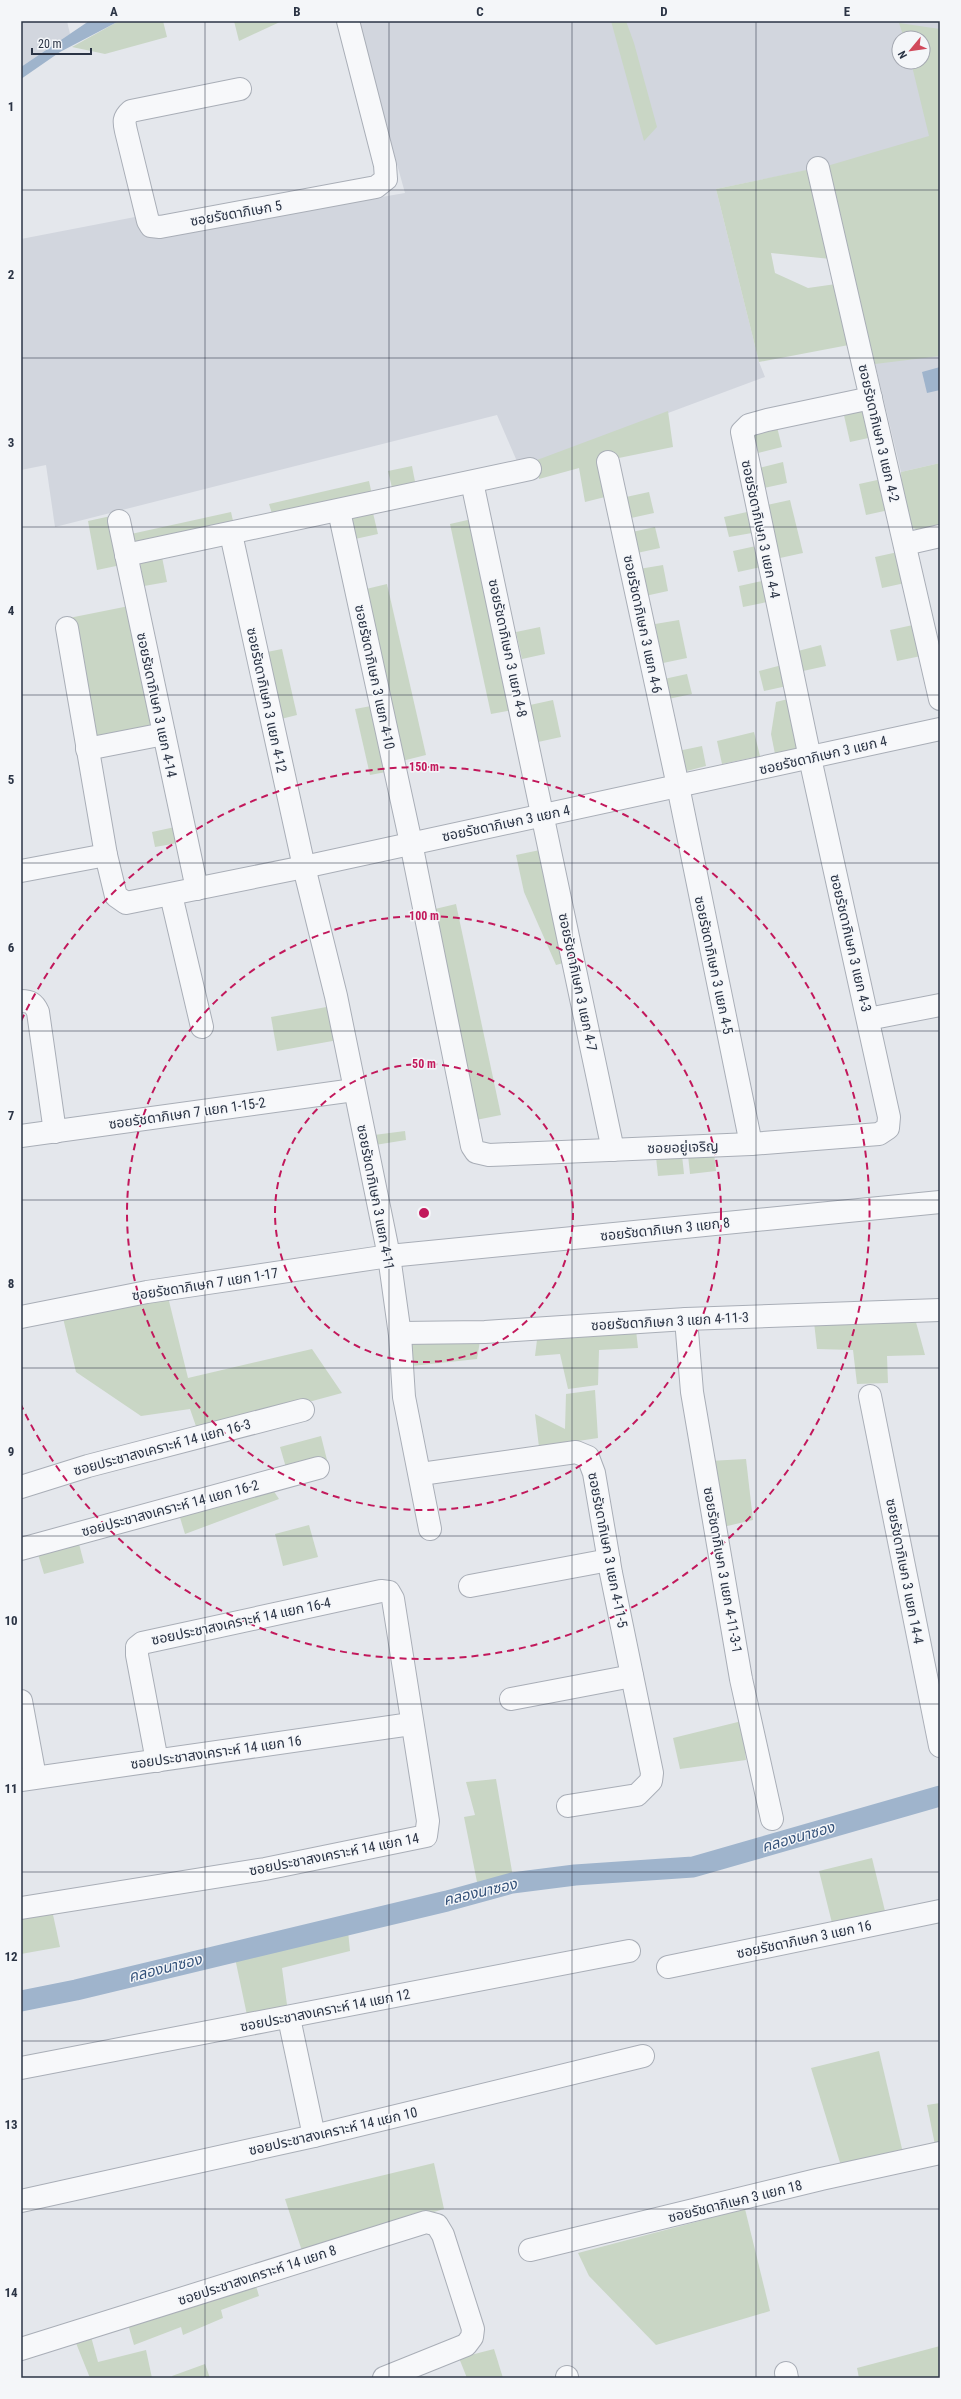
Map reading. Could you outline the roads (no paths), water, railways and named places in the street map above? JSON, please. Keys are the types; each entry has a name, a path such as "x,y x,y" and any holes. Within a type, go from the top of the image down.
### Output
{"street":[{"name":"ซอยรัชดาภิเษก 5","path":"240,89 131,111 126,115 124,122 126,131 148,221 151,226 160,227 376,187 386,179 385,165 348,21"},
{"name":"ซอยรัชดาภิเษก 3 แยก 4-2","path":"818,168 940,699"},
{"name":"ซอยรัชดาภิเษก 3 แยก 4-4","path":"810,758 742,432 749,425 762,421 871,398"},
{"name":"ซอยรัชดาภิเษก 3 แยก 4-6","path":"608,462 678,786"},
{"path":"126,555 339,511 530,469"},
{"name":"ซอยรัชดาภิเษก 3 แยก 4-8","path":"472,482 544,815"},
{"name":"ซอยรัชดาภิเษก 3 แยก 4-10","path":"339,511 411,843 472,1146 476,1152"},
{"name":"ซอยรัชดาภิเษก 3 แยก 4-14","path":"118,521 197,889"},
{"name":"ซอยรัชดาภิเษก 3 แยก 4-12","path":"230,534 304,867"},
{"path":"905,544 940,536"},
{"path":"21,871 106,855 67,628"},
{"name":"ซอยรัชดาภิเษก 3 แยก 4","path":"106,855 116,896 122,902 130,903 304,867 940,729"},
{"path":"88,749 164,734"},
{"name":"ซอยรัชดาภิเษก 3 แยก 4-3","path":"810,758 890,1117 888,1128"},
{"name":"ซอยรัชดาภิเษก 3 แยก 4-5","path":"678,786 751,1144"},
{"name":"ซอยรัชดาภิเษก 3 แยก 4-7","path":"544,815 613,1150"},
{"name":"ซอยรัชดาภิเษก 3 แยก 4-11","path":"304,867 336,996 389,1256 400,1333 404,1396 421,1474 430,1530"},
{"path":"171,894 202,1027"},
{"path":"21,1001 28,1001 35,1005 38,1012 55,1132"},
{"path":"868,1020 940,1005"},
{"name":"ซอยรัชดาภิเษก 7 แยก 1-15-2","path":"21,1136 354,1090"},
{"name":"ซอยอยู่เจริญ","path":"476,1152 489,1155 751,1144 879,1134 888,1128"},
{"name":"ซอยรัชดาภิเษก 3 แยก 8","path":"389,1256 940,1202"},
{"name":"ซอยรัชดาภิเษก 7 แยก 1-17","path":"21,1317 147,1292 389,1256"},
{"name":"ซอยรัชดาภิเษก 3 แยก 4-11-3","path":"400,1333 485,1332 686,1319 940,1310"},
{"name":"ซอยรัชดาภิเษก 3 แยก 4-11-3-1","path":"686,1319 692,1392 741,1679 772,1820"},
{"name":"ซอยรัชดาภิเษก 3 แยก 14-4","path":"870,1396 935,1692 940,1746"},
{"name":"ซอยประชาสงเคราะห์ 14 แยก 16-3","path":"21,1486 88,1466 303,1410"},
{"name":"ซอยรัชดาภิเษก 3 แยก 4-11-5","path":"421,1474 582,1453 588,1457 594,1473 609,1560 652,1773 648,1785 637,1795 568,1806"},
{"name":"ซอยประชาสงเคราะห์ 14 แยก 16-2","path":"21,1549 318,1468"},
{"path":"470,1586 609,1560"},
{"name":"ซอยประชาสงเคราะห์ 14 แยก 16-4","path":"157,1760 137,1655 138,1647 142,1643 381,1591 389,1592"},
{"name":"ซอยประชาสงเคราะห์ 14 แยก 14","path":"21,1908 265,1869 426,1836 428,1821 411,1724 393,1599 389,1592"},
{"path":"511,1699 632,1676"},
{"path":"21,1701 28,1778"},
{"name":"ซอยประชาสงเคราะห์ 14 แยก 16","path":"28,1778 411,1724"},
{"name":"ซอยรัชดาภิเษก 3 แยก 16","path":"668,1967 940,1912"},
{"name":"ซอยประชาสงเคราะห์ 14 แยก 12","path":"21,2068 289,2018 629,1951"},
{"path":"289,2018 314,2136"},
{"name":"ซอยประชาสงเคราะห์ 14 แยก 10","path":"21,2201 314,2136 643,2056"},
{"name":"ซอยรัชดาภิเษก 3 แยก 18","path":"530,2250 821,2179 940,2153"},
{"name":"ซอยประชาสงเคราะห์ 14 แยก 8","path":"21,2349 426,2222 437,2225 443,2234 458,2280 473,2329 472,2337 466,2345 384,2378"}],"water":[{"path":"89,21 119,21 60,52 21,79 21,67"},
{"path":"940,367 940,390 927,393 922,372"}],"waterway":[{"name":"คลองนาซอง","path":"21,2001 76,1990 447,1901 512,1883 575,1875 693,1867 940,1796"}]}
